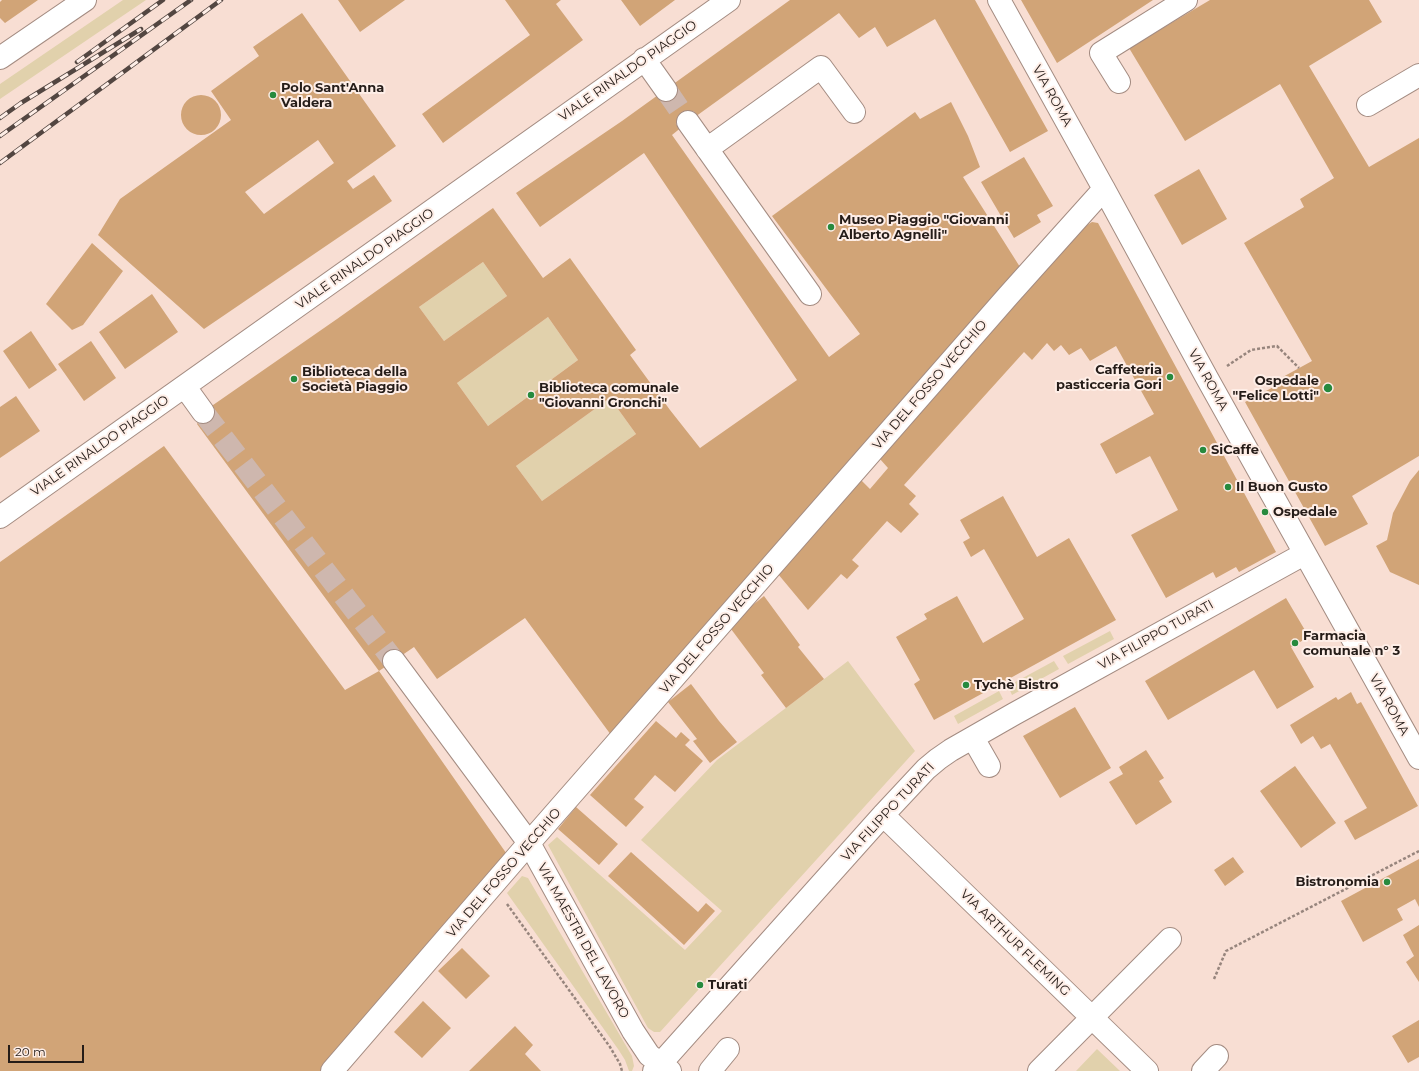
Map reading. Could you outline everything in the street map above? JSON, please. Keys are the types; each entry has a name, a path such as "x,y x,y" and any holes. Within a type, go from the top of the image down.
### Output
{"street":[{"path":"0,58 85,0"},
{"name":"VIALE RINALDO PIAGGIO","path":"0,517 728,0"},
{"name":"VIA ROMA","path":"999,0 1304,554 1419,758"},
{"path":"1119,82 1101,53 1186,0"},
{"path":"644,59 666,90"},
{"path":"707,149 821,68 854,112"},
{"path":"1368,105 1419,75"},
{"path":"688,122 810,294"},
{"name":"VIA DEL FOSSO VECCHIO","path":"332,1071 529,843 1008,296 1104,189"},
{"path":"185,387 204,412"},
{"name":"VIA FILIPPO TURATI","path":"662,1069 883,815 926,769 951,750 1304,554"},
{"name":"VIA MAESTRI DEL LAVORO","path":"394,661 529,843 633,1031 648,1055 662,1069"},
{"path":"973,738 989,766"},
{"name":"VIA ARTHUR FLEMING","path":"883,815 1147,1071"},
{"path":"1039,1071 1170,939"},
{"path":"710,1071 728,1049"}],"path":[{"path":"1223,368 1251,350 1277,346 1299,368"},
{"path":"1214,979 1226,951 1419,851"},
{"path":"493,885 610,1047 620,1064 622,1071"}],"shaded area":[{"path":"123,0 146,0 0,99 0,84"},
{"path":"483,262 507,296 444,341 419,307"},
{"path":"548,317 578,360 488,426 457,383"},
{"path":"610,398 636,434 542,501 516,466"},
{"path":"1110,631 1114,639 1068,664 1063,656"},
{"path":"848,661 915,751 660,1032 654,1032 648,1028 548,845 557,837 685,950 722,911 641,840 717,760"},
{"path":"1054,661 1059,669 1012,695 1008,686"},
{"path":"999,691 1003,699 958,724 954,716"},
{"path":"522,876 528,878 632,1056 634,1066 632,1071 629,1071 625,1060 618,1049 507,893"},
{"path":"1097,1049 1120,1071 1076,1071"}],"building":[{"path":"2,0 38,0 5,23 0,18 0,2"},
{"path":"338,0 405,0 360,32"},
{"path":"505,0 561,0 556,4 583,40 443,143 422,114 530,35"},
{"path":"621,0 675,0 640,26"},
{"path":"790,0 975,0 1048,131 1010,152 935,19 887,47 875,27 859,38 839,13 672,135 829,357 860,334 772,216 915,112 920,119 951,102 968,136 980,167 963,177 1020,267 611,735 525,618 437,679 414,647 379,671 197,424 203,412 493,208 543,278 570,258 636,350 630,355 700,448 797,380 644,153 540,227 516,193 622,121","holes":["483,262 507,296 444,341 419,307","548,317 578,360 488,426 457,383","610,398 636,434 542,501 516,466"]},
{"path":"1021,0 1153,0 1057,63"},
{"path":"1210,0 1369,0 1382,22 1309,66 1369,167 1419,138 1419,456 1352,496 1368,524 1325,546 1245,402 1283,382 1281,378 1312,361 1244,243 1304,207 1300,199 1334,178 1280,84 1185,141 1129,48"},
{"name":"Polo Sant'Anna Valdera","path":"302,13 396,146 347,181 353,189 374,175 392,201 204,329 98,235 120,199 231,120 211,91 259,56 253,47","holes":["318,140 334,163 264,214 245,192"]},
{"path":"201,95 215,101 221,115 215,129 201,135 187,129 181,115 187,101"},
{"path":"1024,157 1053,206 1037,215 1041,222 1014,238 981,182"},
{"path":"1199,169 1227,219 1182,245 1154,195"},
{"path":"1092,222 1098,223 1276,552 1239,572 1236,567 1216,578 1213,572 1166,598 1131,535 1178,510 1150,456 1116,474 1100,444 1154,414 1116,346 1090,361 1081,348 1069,355 1061,345 1054,351 1047,343 1032,360 1024,352 904,485 916,496 909,504 919,514 901,533 887,521 852,560 859,566 847,579 841,574 808,610 778,574 861,480 870,489 888,468 880,459 1079,230"},
{"path":"92,243 123,271 83,325 72,330 46,304"},
{"path":"152,294 178,332 125,369 99,332"},
{"path":"31,331 57,370 29,389 3,351"},
{"path":"91,341 116,378 84,401 58,364"},
{"path":"16,396 40,431 0,458 0,407"},
{"path":"164,446 345,690 379,671 511,860 321,1071 0,1071 0,562"},
{"path":"1419,470 1419,585 1390,572 1376,546 1387,540 1393,513 1410,481"},
{"path":"1003,496 1037,557 1069,538 1116,620 934,720 914,684 920,680 896,637 927,619 924,614 957,596 983,643 1024,619 984,549 971,557 963,542 970,538 960,520"},
{"path":"764,596 800,645 798,647 824,679 786,708 761,675 764,673 728,625"},
{"path":"1286,598 1309,637 1291,647 1314,687 1277,709 1254,670 1168,720 1145,681"},
{"path":"691,684 737,742 710,763 693,741 697,739 668,702"},
{"path":"1351,692 1357,704 1361,702 1418,806 1355,840 1344,821 1367,808 1330,744 1321,749 1313,736 1301,744 1290,725 1336,697 1338,700"},
{"path":"1075,707 1111,768 1060,798 1023,736"},
{"path":"656,721 676,738 681,732 690,740 685,745 703,761 675,792 655,775 634,799 644,807 626,827 590,795"},
{"path":"1146,750 1164,778 1159,781 1172,802 1136,825 1109,782 1123,774 1119,767"},
{"path":"1295,766 1336,823 1301,848 1260,791"},
{"path":"576,807 618,844 599,865 558,829"},
{"path":"631,852 698,912 706,903 715,911 684,945 608,876"},
{"path":"1233,857 1244,872 1225,886 1214,870"},
{"path":"1419,859 1419,907 1415,899 1397,909 1403,920 1363,942 1341,901"},
{"path":"1419,925 1419,982 1406,962 1414,956 1403,935"},
{"path":"462,948 490,976 466,999 438,971"},
{"path":"423,1001 451,1028 422,1058 394,1032"},
{"path":"1419,1020 1419,1057 1408,1063 1392,1036"},
{"path":"515,1026 533,1045 525,1054 541,1071 469,1071"}],"tunnel":[{"path":"666,90 688,122"},
{"path":"203,412 394,661"}],"railway":[{"path":"77,62 163,0"},
{"path":"0,136 191,0"},
{"path":"0,163 221,0"},
{"path":"0,118 21,103 141,29"}],"place":[{"name":"Polo Sant'Anna Valdera","path":"273,95"},
{"name":"Museo Piaggio \"Giovanni Alberto Agnelli\"","path":"831,227"},
{"name":"Caffeteria pasticceria Gori","path":"1170,377"},
{"name":"Biblioteca della Società Piaggio","path":"294,379"},
{"name":"Ospedale \"Felice Lotti\"","path":"1328,388"},
{"name":"Biblioteca comunale \"Giovanni Gronchi\"","path":"531,395"},
{"name":"SiCaffe","path":"1203,450"},
{"name":"Il Buon Gusto","path":"1228,487"},
{"name":"Ospedale","path":"1265,512"},
{"name":"Farmacia comunale n° 3","path":"1295,643"},
{"name":"Tychè Bistro","path":"966,685"},
{"name":"Bistronomia","path":"1387,882"},
{"name":"Turati","path":"700,985"}]}
